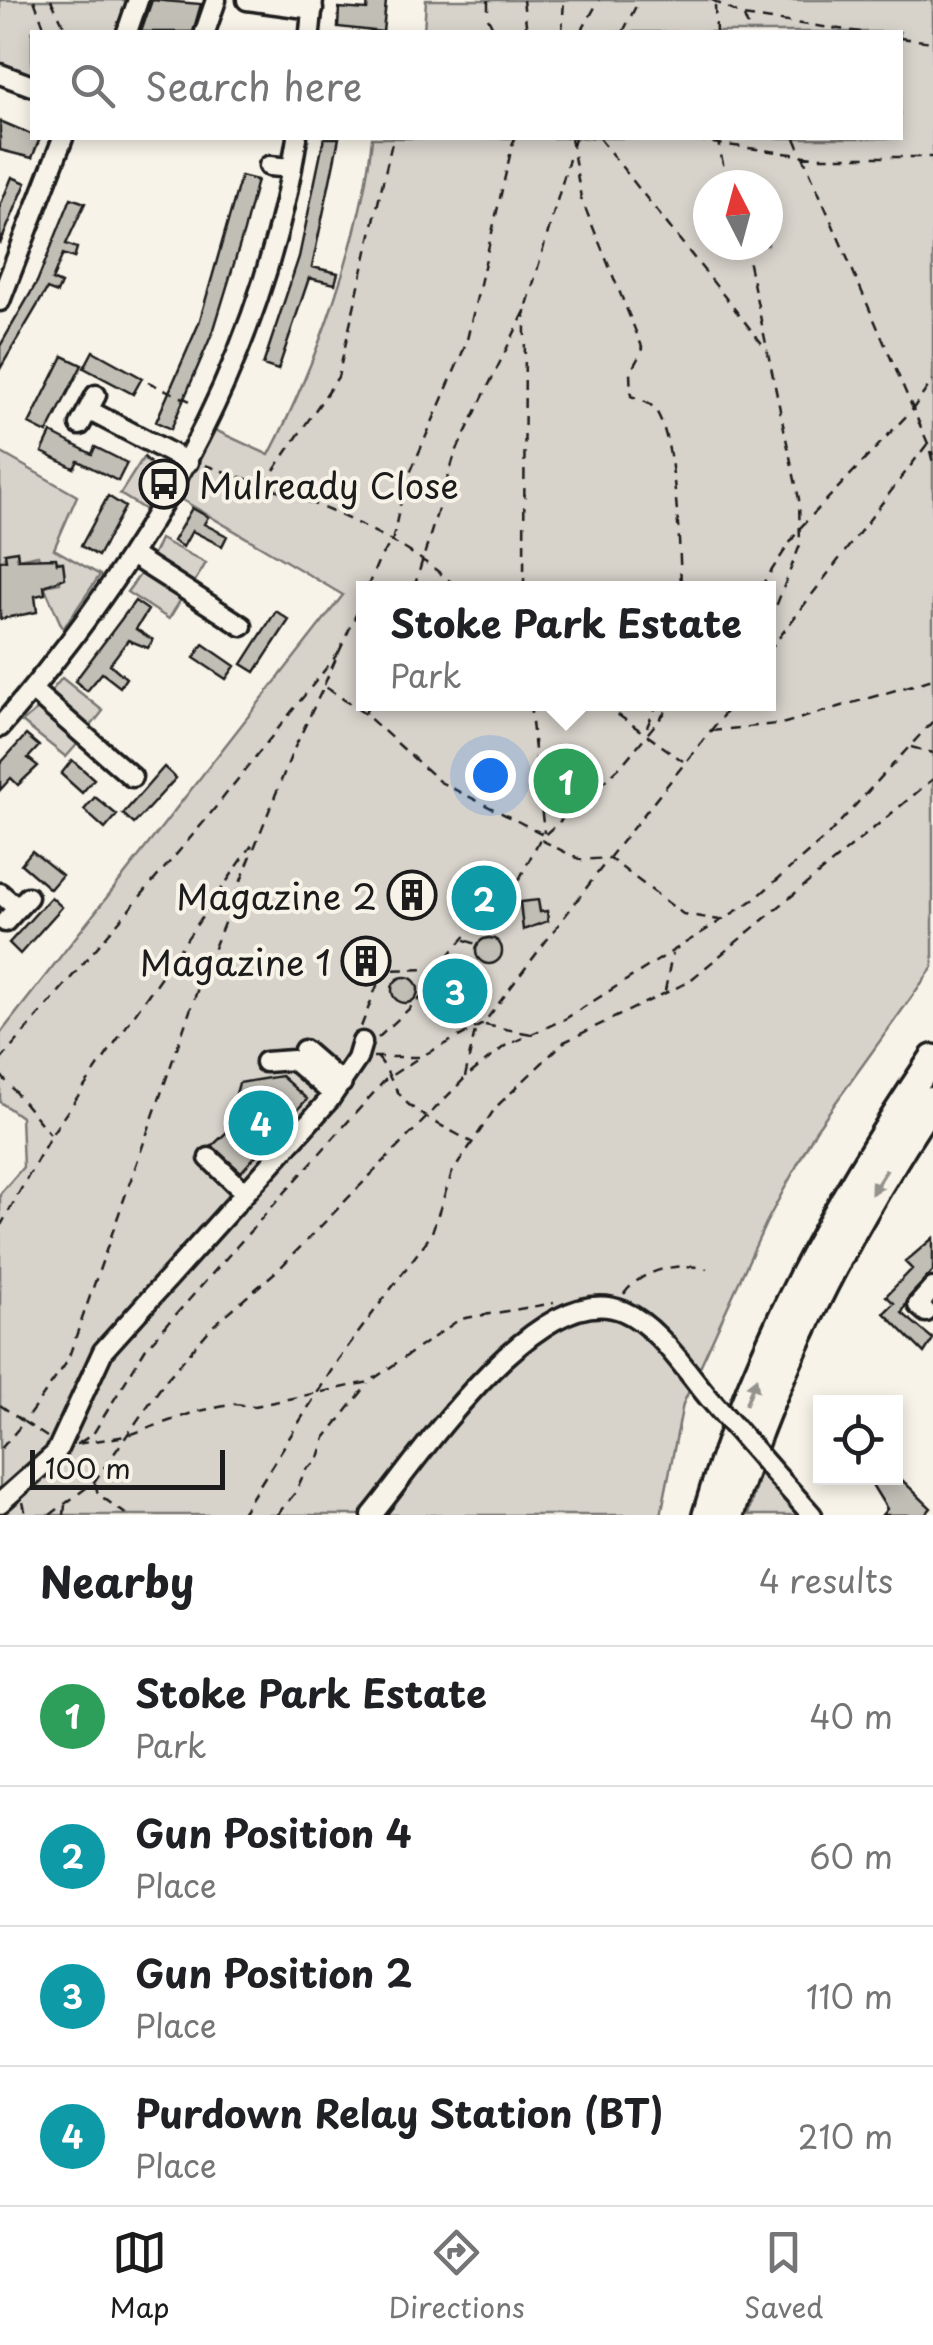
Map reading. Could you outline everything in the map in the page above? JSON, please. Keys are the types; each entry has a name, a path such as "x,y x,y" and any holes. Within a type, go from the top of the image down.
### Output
{"highway":[{"path":"706,1515 769,1347 805,1270 857,1176 933,1058"},
{"path":"730,1515 790,1356 826,1280 873,1190 933,1100"}],"street":[{"path":"128,30 138,0"},
{"path":"206,30 216,0"},
{"path":"246,0 313,4 310,30"},
{"path":"0,74 30,85"},
{"path":"0,301 62,140"},
{"path":"0,727 133,556 178,480 194,462 211,410 253,313 297,140"},
{"path":"269,166 292,168"},
{"path":"88,410 194,462"},
{"path":"133,556 243,626"},
{"path":"32,690 131,778"},
{"path":"0,893 17,909"},
{"path":"304,1050 338,1088"},
{"path":"0,1503 60,1446 98,1358 338,1088 365,1052"},
{"path":"266,1062 293,1060 338,1088"},
{"path":"209,1158 244,1192"},
{"path":"926,1312 918,1305 933,1288"},
{"path":"372,1515 502,1359 539,1328 574,1312 614,1309 647,1327 812,1515"}],"path":[{"path":"34,0 45,30"},
{"path":"51,0 65,30"},
{"path":"488,0 488,18 494,30"},
{"path":"522,0 528,30"},
{"path":"562,30 564,0"},
{"path":"582,30 599,0"},
{"path":"624,30 639,0"},
{"path":"712,0 743,16 846,30"},
{"path":"716,5 716,30"},
{"path":"743,16 749,30"},
{"path":"903,38 933,42"},
{"path":"264,485 338,377 393,140"},
{"path":"370,581 380,556 392,542 404,487 466,344 514,140"},
{"path":"416,581 455,454 526,308 573,140"},
{"path":"601,140 768,352"},
{"path":"686,140 803,156 933,158"},
{"path":"717,140 724,170"},
{"path":"796,140 933,455"},
{"path":"570,155 580,198 642,348 630,373 632,396 652,406 663,427 676,496 681,581"},
{"path":"748,260 798,498 800,545 776,606"},
{"path":"524,581 526,308"},
{"path":"765,581 800,529 912,410 933,380"},
{"path":"148,382 211,410"},
{"path":"928,443 933,463"},
{"path":"776,642 928,443"},
{"path":"138,450 156,471 178,480"},
{"path":"194,462 264,485 392,542 424,558 450,581"},
{"path":"0,1450 67,1362 198,988 256,839 356,614"},
{"path":"0,1061 203,823 339,652"},
{"path":"710,732 785,723 933,679"},
{"path":"324,686 356,708"},
{"path":"361,711 440,782 544,834"},
{"path":"531,711 544,834"},
{"path":"614,711 684,762"},
{"path":"645,732 654,711"},
{"path":"365,1052 428,991 437,969 464,940 502,913 544,834 621,766 665,711"},
{"path":"369,1382 195,1412 126,1436 77,1444 93,1434 146,1348 386,1079 420,1056 483,1024 727,711"},
{"path":"50,1515 94,1482 166,1380 213,1326 280,1268 464,1078 505,1046 565,1019 755,899 827,836 932,721"},
{"path":"910,747 933,753"},
{"path":"241,1515 275,1454 320,1393 338,1360 431,1235 452,1173 496,1108 564,1042 688,982 933,779"},
{"path":"0,1227 50,1136 256,839"},
{"path":"540,839 581,860 609,858 683,914 722,920"},
{"path":"464,940 479,945"},
{"path":"664,994 672,953"},
{"path":"443,964 450,980"},
{"path":"437,969 383,970 359,1034 365,1052 384,1064 386,1079 409,1105 473,1142"},
{"path":"483,1024 532,1034"},
{"path":"464,1078 475,1029"},
{"path":"365,1052 420,1056"},
{"path":"0,1074 50,1136"},
{"path":"614,1309 626,1290 640,1278 688,1266 708,1269"},
{"path":"277,1515 295,1493 306,1468 318,1461 325,1438 369,1382 460,1319 500,1314 539,1302 570,1304 574,1312"},
{"path":"0,1405 60,1446"},
{"path":"94,1482 98,1494 126,1515"},
{"path":"64,1515 65,1504"}],"shaded area":[{"path":"0,0 130,0 119,30 30,30 30,76 0,65"},
{"path":"426,0 933,0 933,967 816,1130 766,1223 683,1404 661,1515 0,1515 0,1194 23,1167 21,1117 0,1102 0,1034 343,595 179,498 215,430 269,455 319,342 358,216 372,140 903,140 903,30 424,30"},
{"path":"0,452 77,496 54,549 100,575 63,629 44,586 60,583 62,562 40,561 38,555 18,559 17,552 0,561"},
{"path":"143,458 163,476 144,509 120,494"},
{"path":"160,539 206,563 192,586 151,559"},
{"path":"142,572 183,596 169,619 127,592"},
{"path":"62,678 103,711 87,731 49,694"},
{"path":"39,708 80,741 66,757 22,722"},
{"path":"760,1471 800,1515 748,1515"}],"building":[{"path":"152,0 201,4 194,30 142,30"},
{"path":"368,0 386,1 383,30 338,27 339,8 367,10"},
{"path":"0,121 30,134 30,140 39,140 32,158 0,150"},
{"path":"324,140 339,140 312,267 338,273 335,284 309,278 278,370 263,365 299,257"},
{"path":"241,176 257,180 244,231 214,329 171,429 156,422 199,323"},
{"path":"12,177 26,183 0,244 0,206"},
{"path":"71,198 85,203 66,244 77,248 74,258 63,254 52,280 61,284 57,293 47,289 0,369 0,346 37,282"},
{"path":"93,351 142,378 133,394 84,368"},
{"path":"63,356 82,365 47,433 29,424"},
{"path":"51,433 92,454 95,447 127,463 118,481 78,461 74,468 42,452"},
{"path":"108,496 125,507 98,556 81,546"},
{"path":"192,508 208,517 204,524 227,536 222,546 192,531 183,547 173,541"},
{"path":"17,551 18,559 56,558 57,563 63,562 65,578 44,586 45,594 35,596 37,612 0,619 0,561 6,560 5,553"},
{"path":"135,601 148,610 136,629 153,640 148,648 128,640 110,664 126,678 120,687 102,673 87,691 75,681"},
{"path":"276,611 289,620 255,672 242,664"},
{"path":"203,644 235,666 226,679 194,658"},
{"path":"26,735 39,746 28,758 38,766 18,785 11,778 0,790 0,764"},
{"path":"72,760 94,779 82,793 61,774"},
{"path":"164,767 176,778 134,824 123,814"},
{"path":"95,797 117,815 105,829 84,810"},
{"path":"32,851 62,875 50,889 21,864"},
{"path":"484,885 493,889 497,898 493,907 484,911 475,907 471,898 475,889"},
{"path":"51,897 62,907 20,954 9,943"},
{"path":"538,900 540,912 547,911 548,921 523,930 520,902"},
{"path":"489,938 498,942 502,951 498,960 489,964 480,960 476,951 480,942"},
{"path":"405,977 414,981 418,990 414,999 405,1003 396,999 392,990 396,981"},
{"path":"455,979 464,983 468,992 464,1001 455,1005 446,1001 442,992 446,983"},
{"path":"281,1076 307,1099 241,1172 212,1146 242,1118 243,1104 236,1094 239,1083"},
{"path":"933,1238 933,1271 909,1297 902,1313 933,1339 924,1353 884,1313 894,1303 886,1296 912,1269 905,1262"},
{"path":"903,1481 931,1508 925,1515 882,1515 887,1509 872,1485 903,1485"}],"place":[{"name":"Mulready Close","path":"164,484"},
{"name":"Stoke Park Estate","path":"566,781"},
{"name":"Magazine 2","path":"412,895"},
{"name":"Gun Position 4","path":"484,898"},
{"name":"Magazine 1","path":"366,961"},
{"name":"Gun Position 2","path":"455,991"},
{"name":"Purdown Relay Station (BT)","path":"261,1123"}]}
